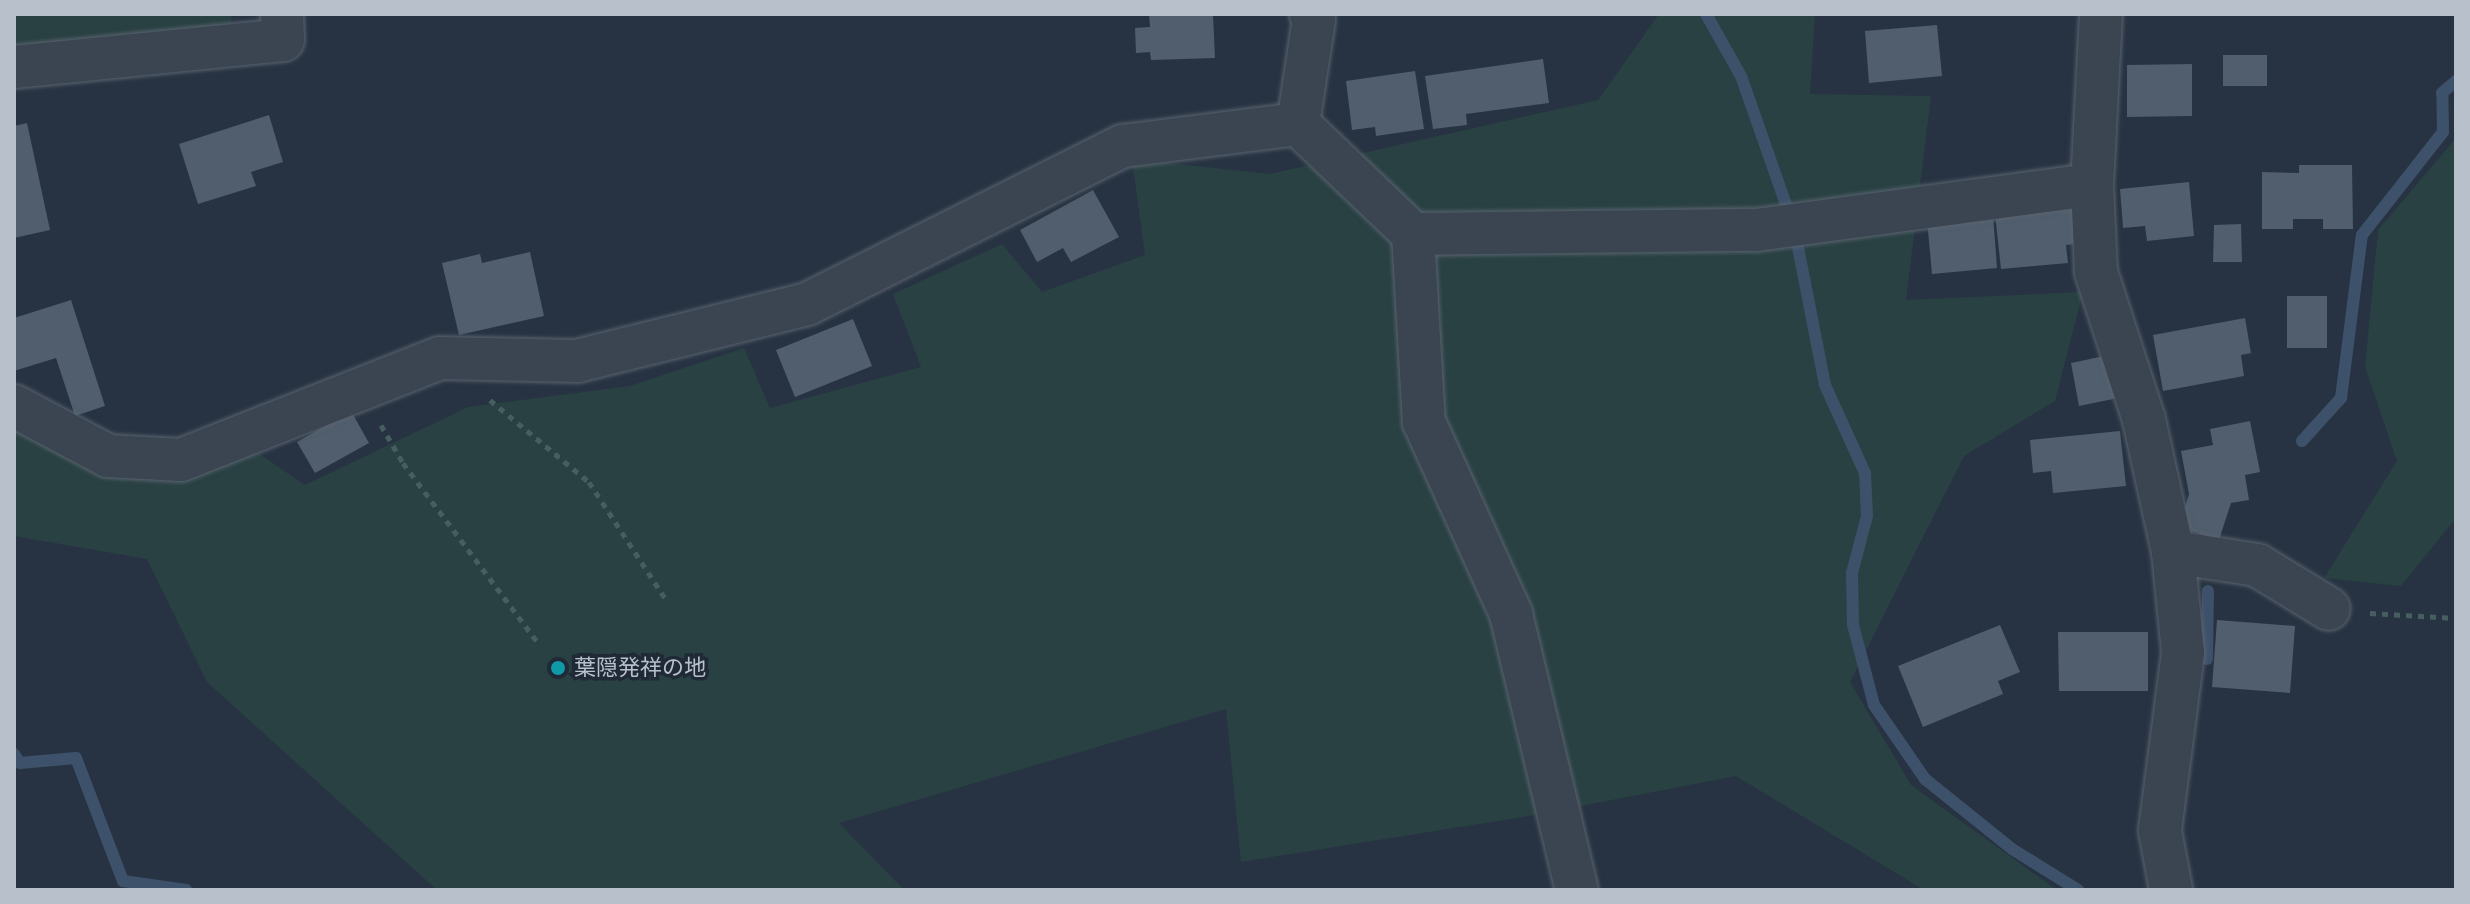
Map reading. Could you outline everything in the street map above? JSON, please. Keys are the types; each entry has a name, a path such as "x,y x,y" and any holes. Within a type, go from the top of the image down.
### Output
{"street":[{"path":"14,67 283,40 282,14"},
{"path":"1298,124 1314,20 1311,14"},
{"path":"2101,14 2092,185 2096,272 2144,420 2173,552 2183,653 2160,831 2171,890"},
{"path":"1298,124 1413,234 1424,422 1511,614 1577,890"},
{"path":"14,406 108,456 181,460 440,358 577,361 807,304 1123,146 1298,124"},
{"path":"1413,234 1757,230 2092,185"},
{"path":"2173,552 2257,565 2329,609"}],"path":[{"path":"440,358 589,482 665,598"},
{"path":"360,389 403,463 538,643"},
{"path":"2329,609 2456,618"}],"green space":[{"path":"14,14 232,14 230,28 14,48"},
{"path":"1659,14 1815,14 1810,94 1931,96 1906,300 2083,292 2055,401 1964,456 1850,682 1911,785 2057,890 1924,890 1736,776 1529,816 1241,862 1226,709 839,823 904,890 437,890 207,682 147,559 14,536 14,406 108,456 236,438 305,485 468,407 630,386 744,348 770,408 921,367 893,294 1002,244 1042,292 1145,255 1132,159 1270,174 1598,100"},
{"path":"2456,138 2456,518 2401,586 2324,578 2397,461 2365,367 2378,230"}],"building":[{"path":"1149,14 1213,14 1215,58 1151,60 1150,52 1136,53 1135,28 1150,27"},
{"path":"1937,25 1942,76 1869,83 1865,31"},
{"path":"2223,55 2267,55 2267,86 2223,86"},
{"path":"1543,59 1549,103 1466,114 1467,125 1433,129 1425,76"},
{"path":"2192,64 2192,116 2127,117 2127,65"},
{"path":"1415,71 1424,129 1376,136 1375,127 1352,130 1346,81"},
{"path":"269,115 283,162 251,172 256,186 198,204 179,144"},
{"path":"27,123 50,230 14,238 14,126"},
{"path":"2299,165 2352,165 2353,229 2323,229 2323,219 2293,219 2293,229 2262,229 2262,172 2299,173"},
{"path":"2189,182 2194,236 2147,241 2145,226 2123,228 2120,189"},
{"path":"1093,190 1119,237 1071,262 1063,248 1037,262 1020,230"},
{"path":"2073,206 2077,244 2066,245 2068,263 2001,269 1995,214"},
{"path":"1993,214 1997,268 1932,274 1927,220"},
{"path":"2241,224 2242,262 2213,262 2214,225"},
{"path":"530,252 544,316 459,335 442,263 480,254 482,263"},
{"path":"2287,296 2327,296 2327,348 2287,348"},
{"path":"71,300 105,406 75,416 56,358 14,371 14,318"},
{"path":"2245,318 2251,353 2241,355 2244,376 2163,391 2153,335"},
{"path":"853,319 872,366 795,397 776,350"},
{"path":"2109,355 2118,398 2079,406 2071,363"},
{"path":"351,411 369,443 315,473 297,442"},
{"path":"2250,421 2260,472 2245,475 2249,500 2231,503 2219,540 2179,527 2189,494 2181,451 2213,445 2210,429"},
{"path":"2120,431 2126,486 2053,493 2051,471 2033,473 2030,440"},
{"path":"2217,620 2295,626 2290,693 2212,687"},
{"path":"2000,625 2020,672 1998,681 2003,694 1923,727 1898,666"},
{"path":"2058,632 2148,632 2148,691 2059,691"}],"waterway":[{"path":"1706,14 1741,76 1794,227 1825,385 1865,473 1867,516 1852,573 1853,625 1874,705 1925,779 2012,849 2078,890"},
{"path":"2302,441 2341,398 2362,235 2443,132 2442,93 2456,81"},
{"path":"2207,659 2208,591"},
{"path":"14,754 20,763 76,758 123,881 186,890"}],"place":[{"name":"葉隠発祥の地","path":"558,668"}]}
